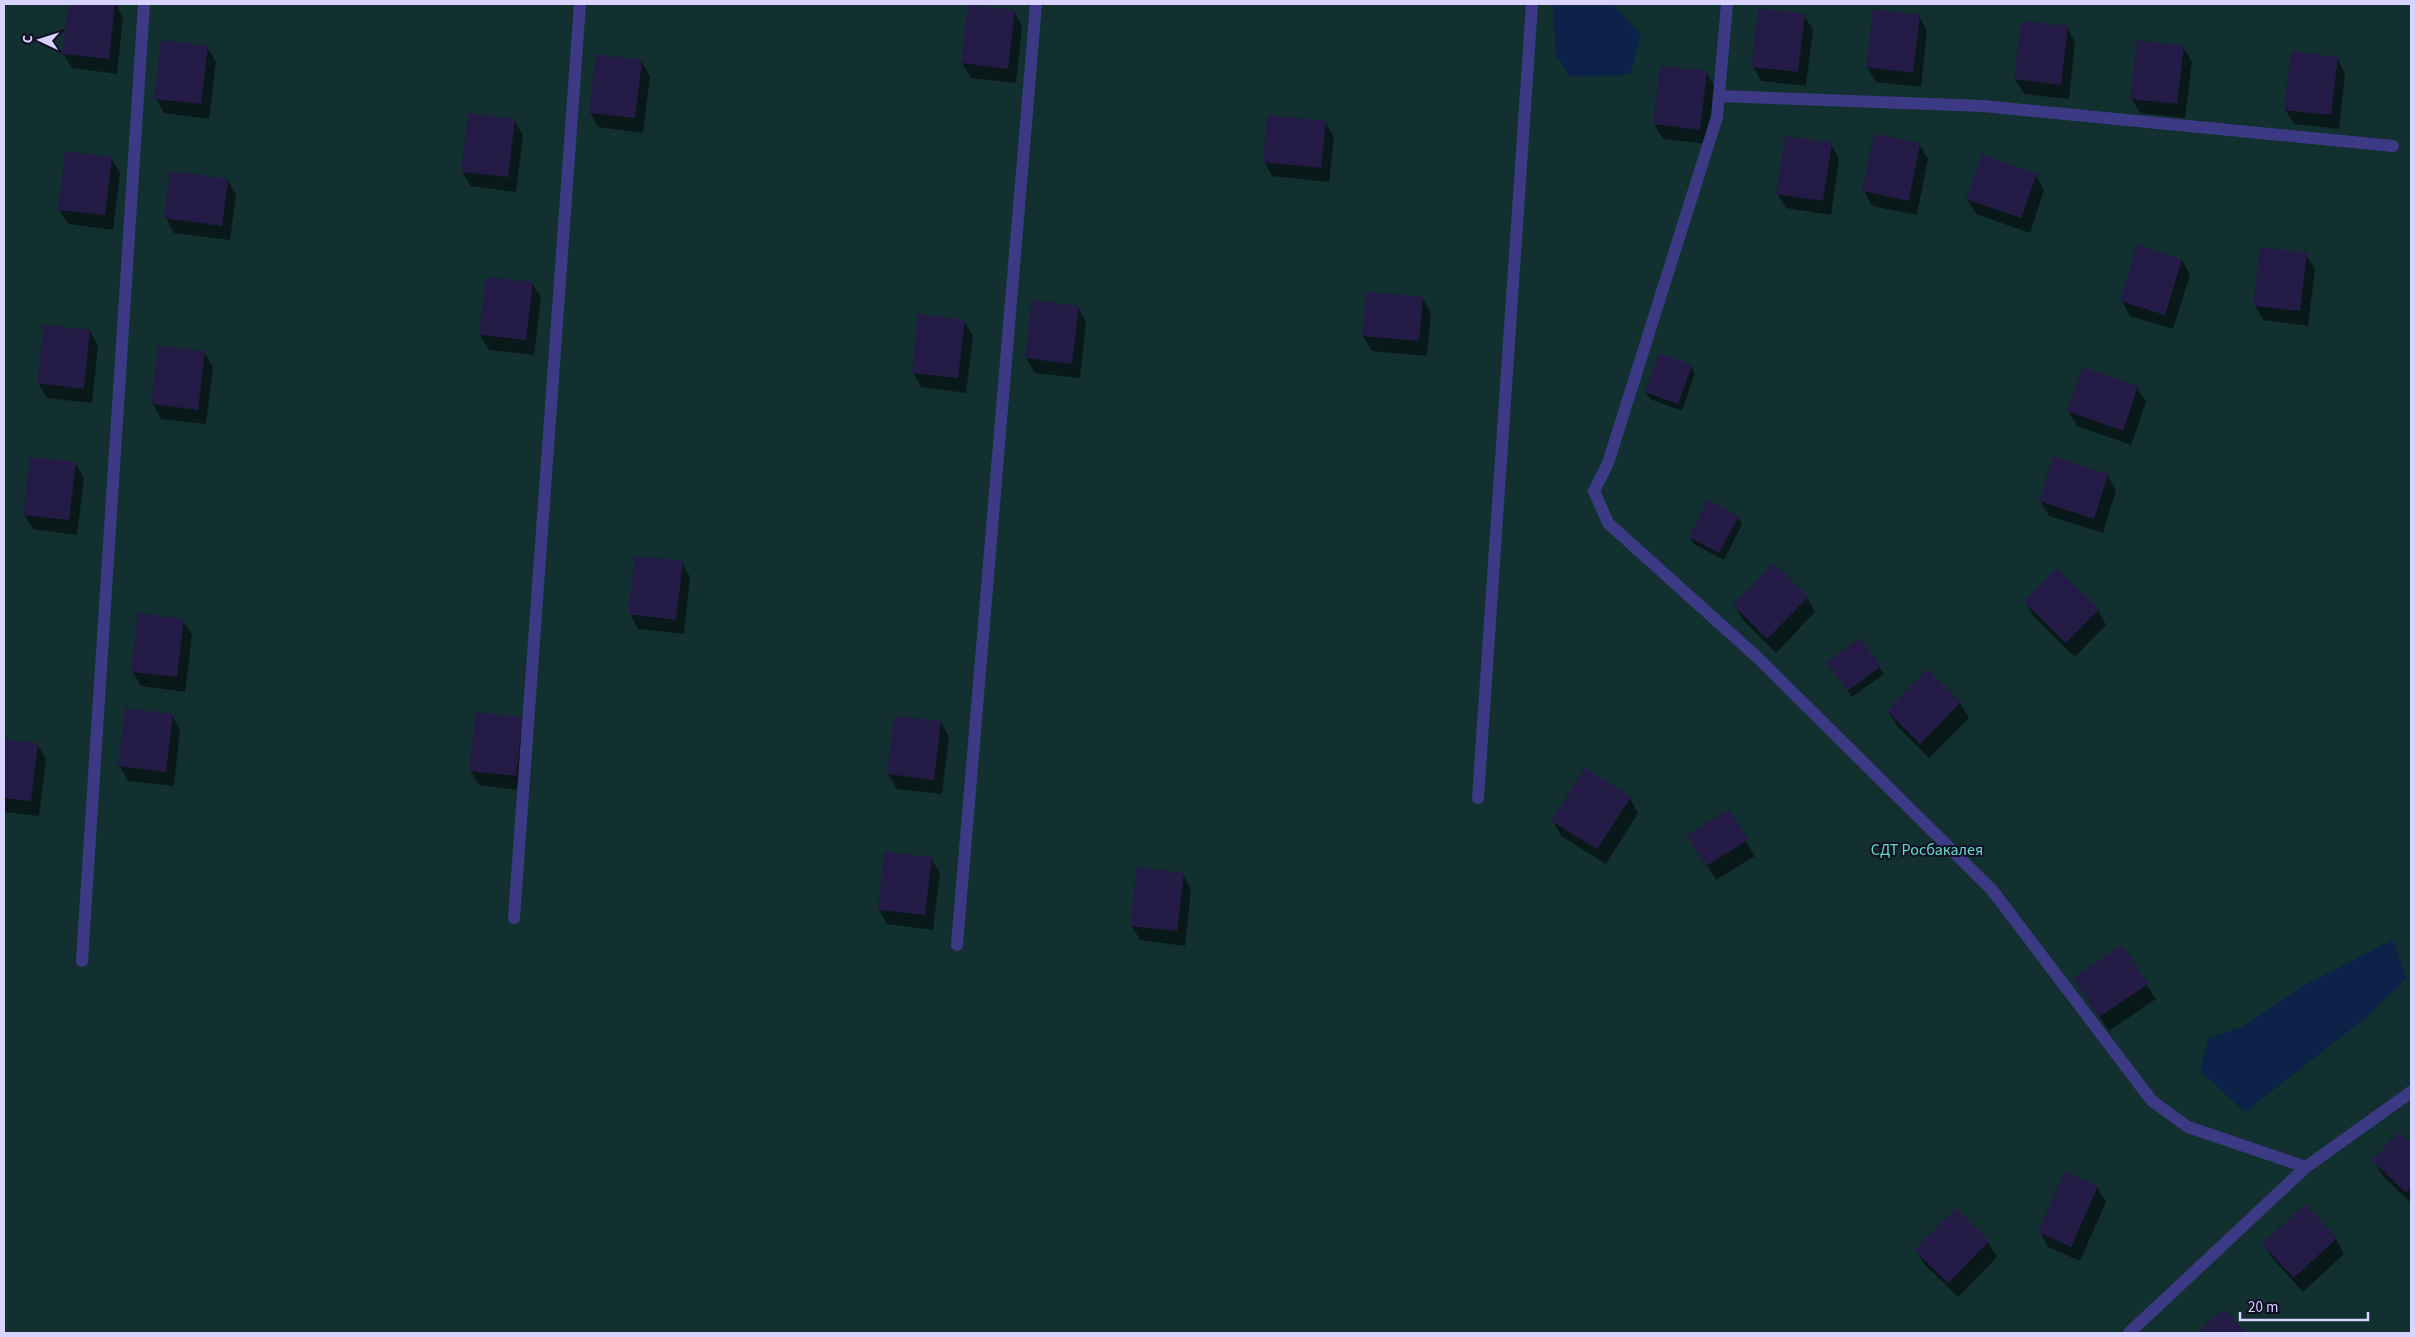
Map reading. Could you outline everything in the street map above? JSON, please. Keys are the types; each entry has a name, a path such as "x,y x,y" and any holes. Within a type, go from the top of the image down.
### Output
{"lane":[{"path":"82,961 144,4"},
{"path":"514,918 580,4"},
{"path":"957,945 1036,4"},
{"path":"1478,798 1532,4"},
{"path":"1727,4 1717,117 1611,454 1594,491 1608,523 1758,658 1992,890 2152,1101 2188,1127 2306,1167"},
{"path":"1719,96 1983,106 2393,146"},
{"path":"2129,1333 2306,1167 2411,1092"}],"green space":[{"name":"СДТ Росбакалея","path":"4,4 2411,4 2411,1333 4,1333"}],"water":[{"path":"1553,4 1612,4 1641,34 1631,73 1615,76 1570,77 1556,56"},
{"path":"2392,940 2407,978 2368,1016 2245,1112 2200,1071 2208,1039 2243,1026 2303,986"}],"building":[{"path":"68,4 115,4 109,59 62,54"},
{"path":"968,5 1015,10 1008,69 961,63"},
{"path":"1758,8 1805,14 1798,72 1751,67"},
{"path":"1873,9 1920,15 1913,73 1866,67"},
{"path":"2021,21 2068,26 2061,85 2014,79"},
{"path":"161,40 208,46 201,104 154,99"},
{"path":"2137,40 2184,46 2177,104 2130,99"},
{"path":"2291,51 2338,57 2331,115 2284,110"},
{"path":"596,54 642,60 635,118 589,113"},
{"path":"1660,66 1707,71 1700,130 1653,124"},
{"path":"468,113 515,119 508,177 461,172"},
{"path":"1267,115 1326,121 1321,168 1263,162"},
{"path":"1874,134 1920,143 1909,201 1862,191"},
{"path":"1785,136 1832,143 1823,201 1776,194"},
{"path":"65,151 112,157 105,215 58,210"},
{"path":"1982,154 2037,174 2021,218 1966,199"},
{"path":"170,171 228,179 222,226 164,218"},
{"path":"2137,245 2182,259 2165,315 2120,301"},
{"path":"2260,247 2307,253 2300,311 2253,306"},
{"path":"486,277 533,282 526,340 479,335"},
{"path":"1366,292 1423,297 1419,341 1362,336"},
{"path":"1032,300 1079,306 1072,364 1025,358"},
{"path":"918,314 965,320 958,378 912,373"},
{"path":"44,325 90,330 84,389 37,383"},
{"path":"158,346 205,351 198,410 151,404"},
{"path":"1659,353 1692,365 1678,404 1645,392"},
{"path":"2083,367 2138,386 2123,431 2067,411"},
{"path":"2053,456 2108,474 2094,519 2039,501"},
{"path":"30,457 76,462 69,520 23,515"},
{"path":"1708,500 1739,516 1719,553 1689,537"},
{"path":"635,556 683,561 676,620 628,614"},
{"path":"1774,563 1808,597 1767,639 1733,605"},
{"path":"2056,568 2099,609 2066,643 2024,602"},
{"path":"138,613 184,619 177,677 131,672"},
{"path":"1860,638 1881,666 1847,691 1826,662"},
{"path":"1927,669 1961,702 1920,744 1887,711"},
{"path":"125,708 173,714 166,772 118,766"},
{"path":"476,712 523,718 516,776 469,771"},
{"path":"894,716 941,721 934,780 887,774"},
{"path":"4,739 38,743 31,801 4,798"},
{"path":"1585,768 1631,797 1597,849 1551,821"},
{"path":"1729,809 1748,840 1706,866 1687,836"},
{"path":"884,852 932,857 925,915 878,910"},
{"path":"1137,867 1184,873 1177,931 1130,926"},
{"path":"2122,945 2148,984 2099,1017 2073,978"},
{"path":"2399,1132 2411,1144 2411,1188 2406,1193 2372,1160"},
{"path":"2065,1171 2098,1186 2071,1247 2038,1232"},
{"path":"2305,1204 2337,1238 2294,1278 2262,1244"},
{"path":"1956,1208 1989,1241 1948,1283 1914,1250"},
{"path":"2224,1309 2247,1333 2197,1333"}]}
